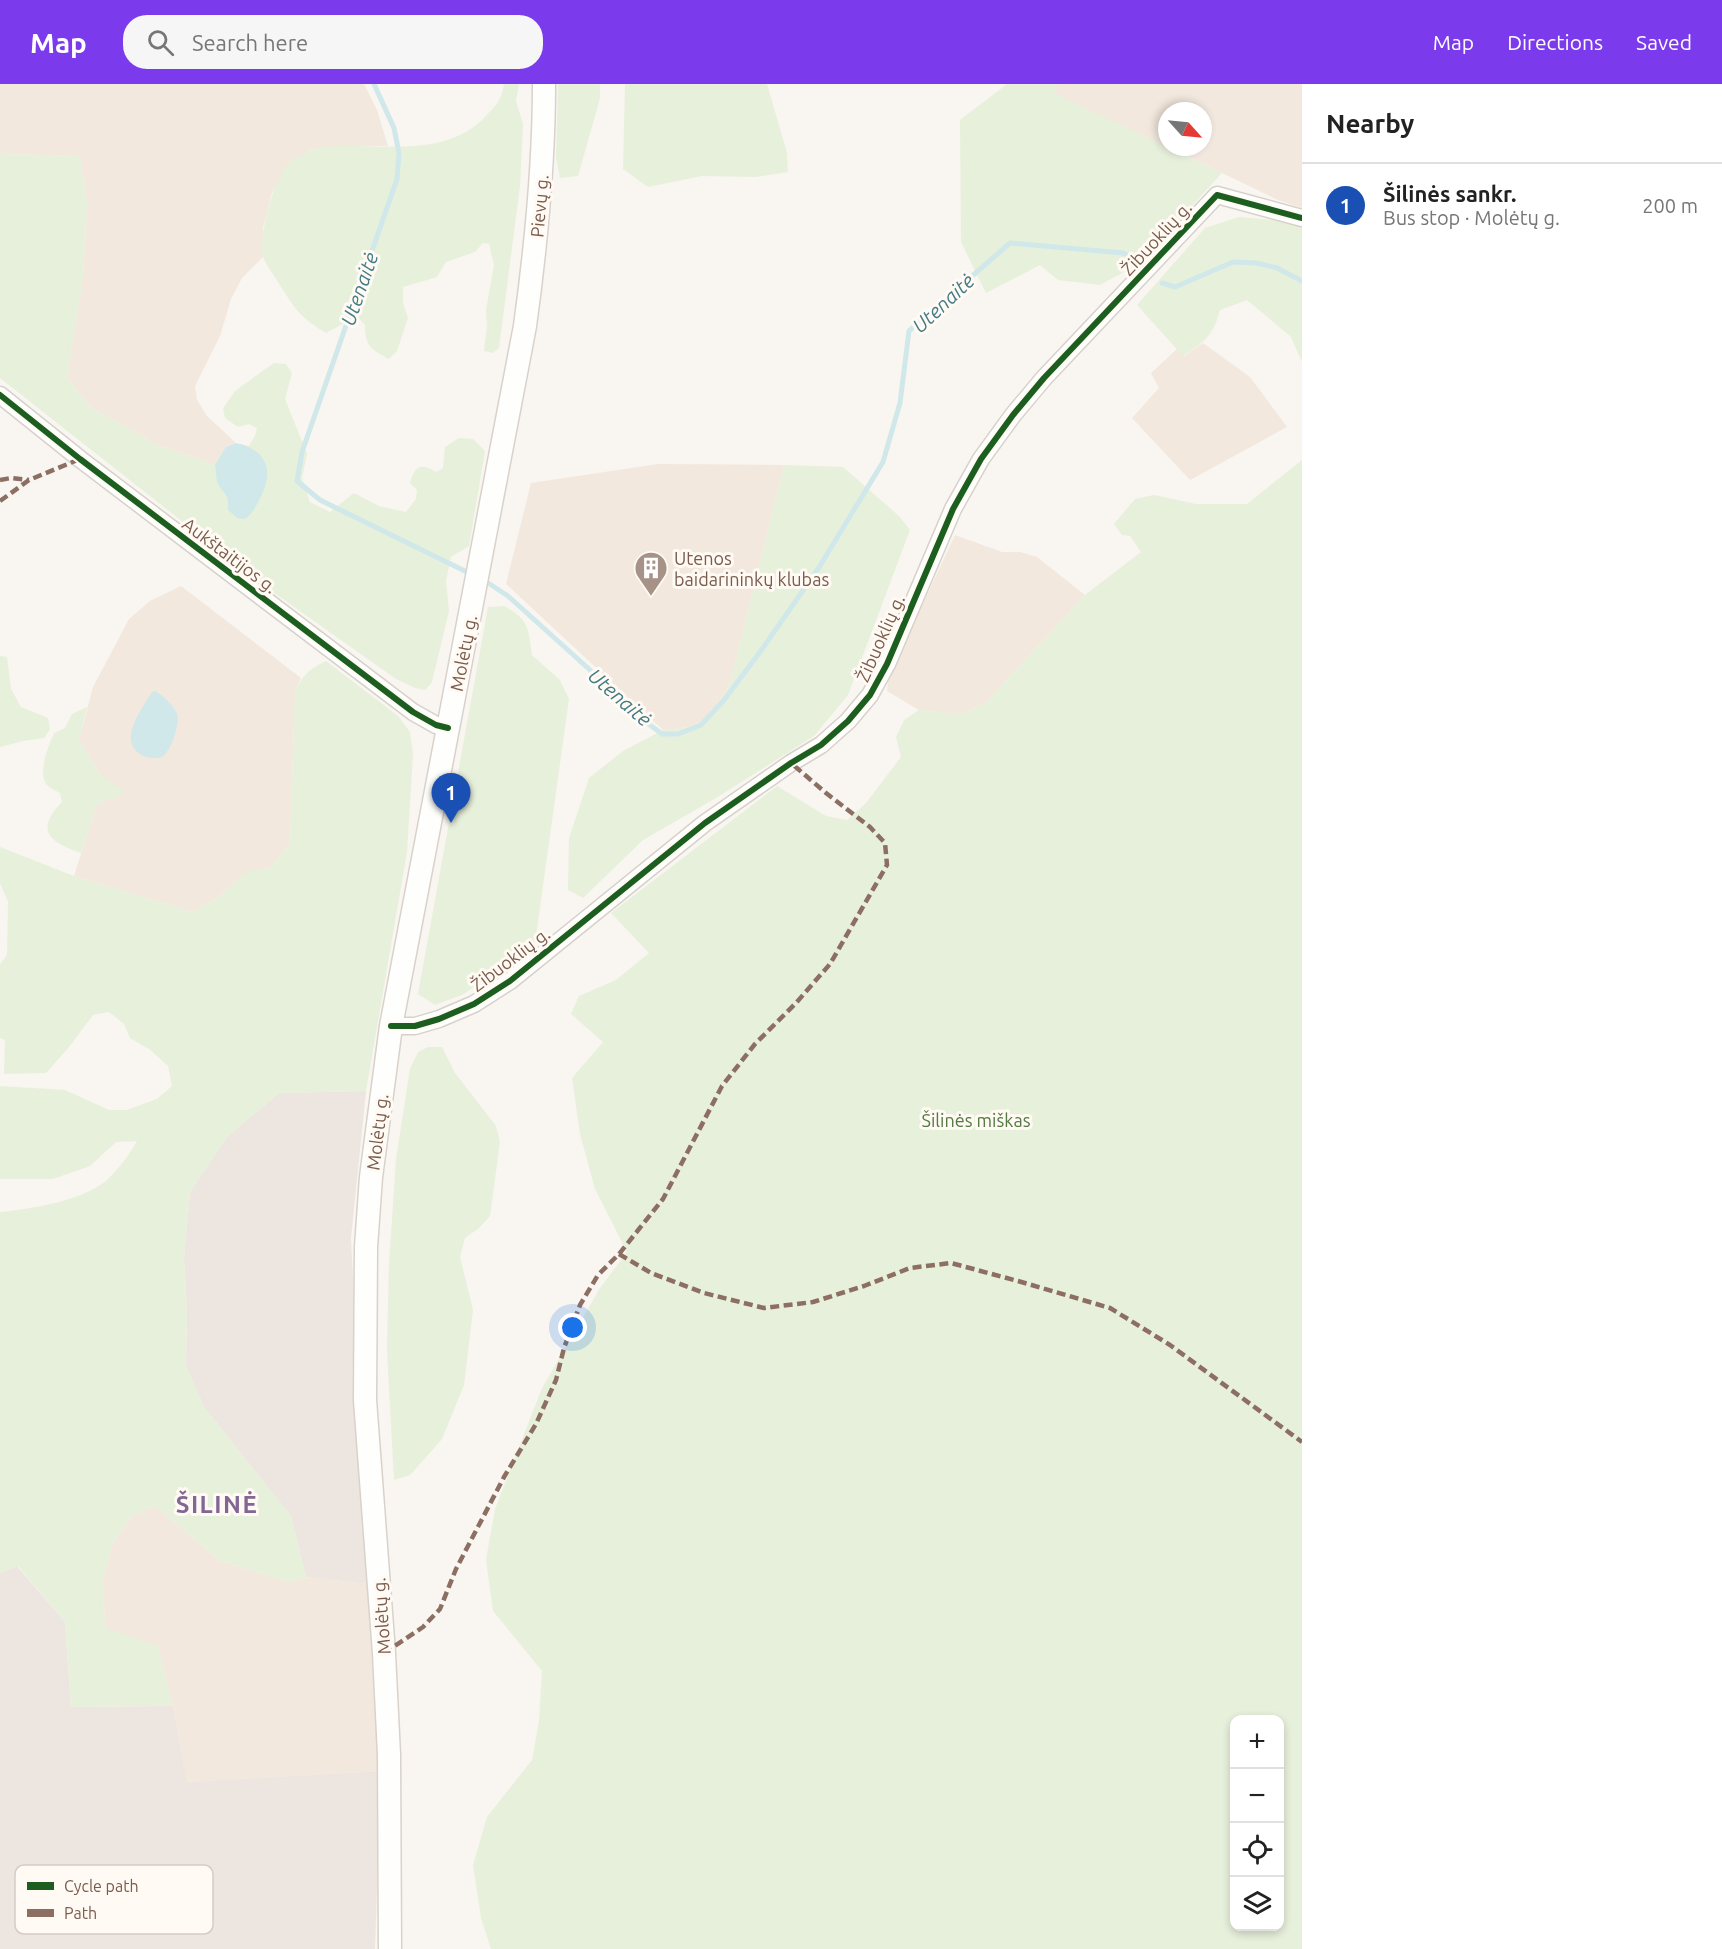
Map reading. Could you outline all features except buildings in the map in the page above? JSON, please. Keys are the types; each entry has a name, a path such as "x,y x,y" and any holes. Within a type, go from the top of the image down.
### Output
{"main road":[{"name":"Pievų g.","path":"525,326 541,180 544,84"},
{"name":"Molėtų g.","path":"390,1949 389,1755 384,1653 365,1400 366,1247 371,1177 391,1026 525,326"}],"street":[{"name":"Žibuoklių g.","path":"391,1026 416,1026 439,1019 474,1004 510,981 705,823 821,744 848,721 870,695 887,664 939,541 981,459 1044,378 1217,195 1302,218"},
{"name":"Aukštaitijos g.","path":"0,395 80,459 396,700 424,719 448,728"}],"shaded area":[{"path":"0,84 364,84 377,110 388,146 342,146 312,149 289,163 272,193 263,228 263,257 242,278 231,299 220,336 195,386 197,400 207,416 236,443 226,447 215,465 158,445 90,407 67,378 83,277 87,204 80,156 0,152"},
{"path":"1058,84 1302,84 1302,208 1278,200 1187,156 1212,156 1212,102 1158,102 1158,143 1052,93"},
{"path":"1203,343 1250,377 1287,427 1190,480 1132,418 1159,388 1151,373 1177,349 1184,356"},
{"path":"658,464 784,465 731,680 724,695 703,720 689,727 663,730 506,584 531,483"},
{"path":"955,535 1002,552 1020,552 1037,557 1085,595 985,704 960,714 919,710 887,691 889,676"},
{"path":"181,586 301,678 295,692 290,844 270,868 247,872 220,896 193,912 74,876 96,806 106,800 119,797 100,774 79,740 93,687 129,619 150,601"},
{"path":"366,1091 351,1238 368,1584 306,1577 291,1516 204,1407 186,1366 187,1312 184,1258 190,1192 227,1137 279,1093"},
{"path":"155,1506 220,1561 288,1582 306,1577 368,1584 381,1771 187,1782 173,1706 158,1646 106,1629 102,1583 113,1543 132,1516"},
{"path":"17,1566 65,1622 71,1707 173,1706 187,1782 381,1771 375,1949 0,1949 0,1573"}],"green space":[{"path":"504,84 519,84 516,101 523,124 520,186 499,348 493,353 484,351 486,310 494,265 489,244 483,243 475,252 446,262 437,277 403,287 403,303 408,318 397,351 389,359 370,347 366,338 365,325 357,316 326,333 308,321 291,302 263,257 265,222 273,193 284,169 290,162 313,149 340,146 421,146 454,138 470,130 492,110 500,99"},
{"path":"558,84 600,84 600,98 578,176 560,178 556,158"},
{"path":"625,84 767,84 787,153 788,172 756,177 702,176 648,187 623,169"},
{"path":"1007,84 1058,84 1053,93 1158,143 1158,156 1186,156 1222,173 1139,264 1100,285 1058,280 1040,265 986,293 961,242 960,120"},
{"path":"0,152 80,156 87,204 83,277 67,378 90,407 158,445 215,465 228,447 236,444 249,446 257,428 249,424 238,427 225,418 223,408 235,391 274,363 286,364 292,373 285,399 307,454 302,478 310,502 330,512 354,493 379,506 406,512 416,499 417,490 410,483 416,469 426,467 436,472 443,468 445,447 459,438 473,439 485,451 469,546 451,557 446,581 449,611 432,682 425,690 396,679 263,585 0,378"},
{"path":"1239,217 1284,221 1302,226 1302,362 1291,337 1247,300 1220,310 1215,325 1207,337 1183,356 1137,305 1205,228"},
{"name":"Šilinės miškas","path":"1302,460 1302,1949 491,1949 481,1918 473,1865 487,1817 532,1760 539,1721 542,1671 493,1611 486,1560 495,1509 542,1388 600,1288 627,1252 595,1189 580,1134 572,1078 603,1042 571,1014 579,996 616,980 649,953 611,913 777,786 826,816 847,820 866,803 901,757 896,737 904,720 919,710 960,714 985,704 1085,595 1141,552 1130,536 1122,535 1114,524 1135,499 1154,495 1196,504 1247,504"},
{"path":"784,465 843,467 899,516 910,530 848,695 814,736 716,798 643,840 583,898 568,890 569,838 589,778 623,751 663,730 689,727 703,720 724,695 731,680"},
{"path":"504,606 523,620 528,631 532,655 560,680 569,699 535,943 464,994 435,1005 418,994 488,607"},
{"path":"0,656 7,657 11,689 21,707 48,718 50,729 44,738 0,747"},
{"path":"326,661 398,716 410,732 413,753 407,852 366,1091 279,1093 227,1137 190,1192 184,1258 187,1312 186,1366 204,1407 291,1516 306,1577 288,1582 220,1561 155,1506 132,1516 113,1543 102,1583 106,1628 158,1646 173,1706 71,1707 65,1622 18,1566 0,1573 0,1212 55,1203 96,1188 115,1172 137,1141 116,1142 90,1166 53,1179 0,1179 0,1086 65,1090 109,1110 127,1110 157,1099 172,1086 168,1066 149,1049 130,1038 124,1024 109,1012 93,1015 46,1073 4,1074 5,1040 0,1038 0,964 7,955 8,902 0,883 0,847 74,876 193,912 220,896 247,871 270,868 290,844 295,692 307,673"},
{"path":"87,707 79,740 100,774 123,790 120,797 106,800 96,806 81,853 54,840 49,834 49,821 62,802 60,793 47,785 43,774 49,744 54,733 65,728 72,714"},
{"path":"428,1047 442,1047 455,1073 496,1126 500,1142 490,1216 465,1238 460,1257 473,1310 464,1385 442,1439 410,1475 394,1480 387,1350 389,1264 396,1159 410,1069 418,1052"}],"water":[{"path":"236,443 247,446 262,457 267,472 264,490 253,511 245,519 237,518 228,510 228,500 216,477 215,465 226,447"},
{"path":"155,691 171,704 178,719 169,749 162,757 151,758 136,750 131,735 137,716 152,692"}],"waterway":[{"name":"Utenaitė","path":"374,84 394,128 399,153 397,179 302,452 297,481 320,500 471,574"},
{"name":"Utenaitė","path":"482,579 508,596 610,688 630,710 662,734 678,734 701,725 724,700 818,569 883,462 900,403 909,331 1010,243 1123,253 1134,258"},
{"name":"Utenaitė","path":"1162,283 1175,287 1233,262 1257,263 1277,268 1302,281"}],"marked path":[{"path":"0,501 29,480 80,459"},
{"path":"0,480 11,478 29,480"},
{"path":"384,1653 423,1627 440,1609 456,1569 504,1477 536,1424 556,1380 564,1348 580,1305 598,1275 619,1254 663,1199 722,1086 755,1044 796,1003 830,964 887,865 885,843 870,827 791,763"},
{"path":"619,1254 651,1273 704,1293 764,1308 813,1302 910,1268 951,1263 1018,1281 1110,1308 1170,1345 1302,1442"}],"cycle path":[{"path":"391,1026 415,1026 439,1019 474,1004 510,981 705,823 791,763 821,745 848,721 870,695 887,664 953,509 981,459 1044,378 1217,195 1302,218"},
{"path":"0,395 80,459 413,712 436,725 448,728"}],"place":[{"name":"Utenos baidarininkų klubas","path":"651,597"},
{"name":"Šilinės sankr.","path":"451,823"}],"district":[{"name":"ŠILINĖ","path":"217,1504"}]}
